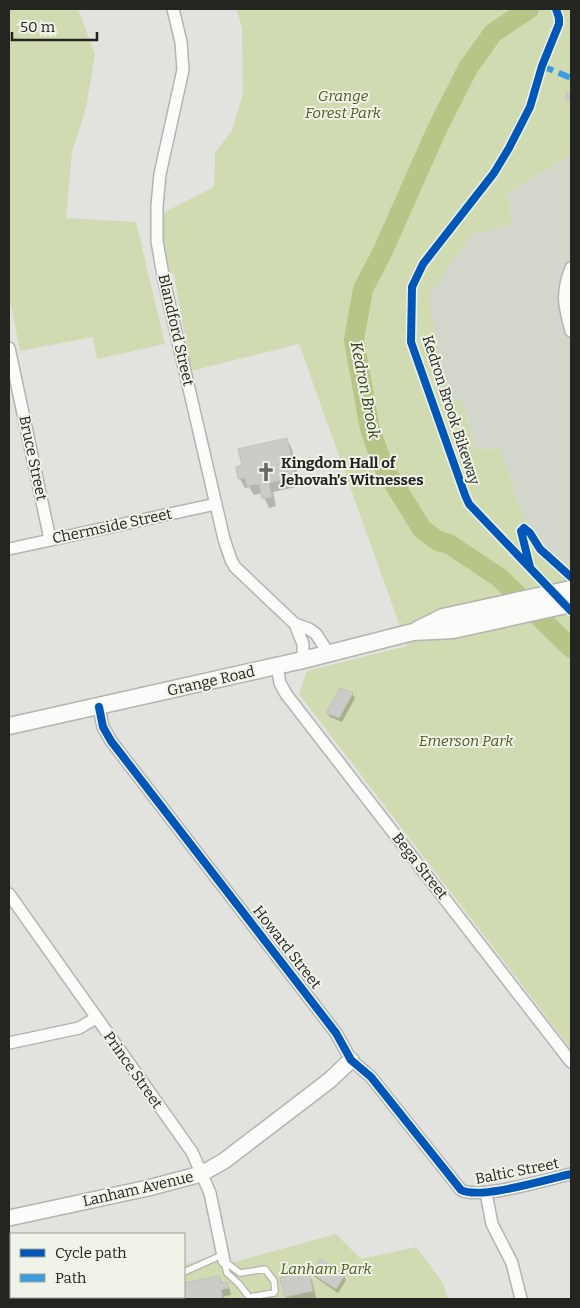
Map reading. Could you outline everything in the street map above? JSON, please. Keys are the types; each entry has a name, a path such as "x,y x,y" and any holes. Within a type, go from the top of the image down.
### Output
{"main road":[{"name":"Grange Road","path":"413,632 443,617 571,589"},
{"name":"Grange Road","path":"9,726 329,654 413,632 453,630 571,604"}],"street":[{"name":"Blandford Street","path":"173,9 181,42 183,70 160,174 157,206 157,241 164,281 227,550 235,568 295,624 309,629 316,634 329,654"},
{"path":"571,268 564,288 565,307 571,332"},
{"name":"Bruce Street","path":"9,348 50,539"},
{"name":"Chermside Street","path":"9,549 216,504"},
{"name":"Blandford Street","path":"295,624 303,644 303,660"},
{"name":"Bega Street","path":"277,666 280,683 286,694 571,1062"},
{"name":"Howard Street","path":"99,707 103,727 111,741 336,1033 351,1060 371,1077 446,1172 461,1190 467,1193"},
{"name":"Prince Street","path":"9,894 187,1145 210,1193 223,1258"},
{"path":"9,1043 79,1028 96,1018"},
{"name":"Lanham Avenue","path":"9,1218 148,1188 201,1174 224,1161 315,1092 351,1060"},
{"name":"Baltic Street","path":"467,1193 486,1193 571,1174"},
{"path":"486,1193 492,1224 512,1263 522,1299"}],"lane":[{"path":"223,1258 240,1272 266,1270 274,1281 276,1291 274,1293 249,1297 227,1273 223,1258"},
{"path":"185,1272 223,1258"}],"shaded area":[{"path":"571,155 571,573 544,549 525,522 500,449 475,448 463,401 449,400 427,296 471,235 512,224 508,193"}],"green space":[{"path":"9,9 78,9 95,54 86,108 72,152 66,218 136,222 165,344 97,359 93,337 20,351 9,296"},
{"path":"236,9 571,9 571,155 508,193 512,224 471,235 428,296 449,399 463,401 475,448 500,449 525,522 571,586 571,1049 299,694 307,671 407,646 299,344 191,371 174,274 167,272 162,244 163,213 214,187 215,153 232,130 243,94 242,28"},
{"name":"Lanham Park","path":"336,1234 361,1259 416,1247 443,1283 448,1299 39,1299 185,1298 185,1265 207,1258 234,1262"}],"building":[{"path":"567,92 571,93 571,101 565,99"},
{"name":"Kingdom Hall of Jehovah’s Witnesses","path":"287,438 296,477 269,483 272,497 262,499 259,484 247,486 245,478 238,479 236,467 242,465 238,449"},
{"path":"340,688 353,693 339,718 326,713"},
{"path":"320,1259 345,1275 336,1289 311,1273"},
{"path":"309,1271 313,1291 285,1297 280,1278"},
{"path":"219,1276 221,1283 227,1282 228,1288 221,1290 223,1299 179,1299 185,1298 185,1283"}],"waterway":[{"name":"Kedron Brook","path":"529,9 493,33 468,68 437,129 382,253 363,289 354,340 370,429 383,466 422,529 438,541 449,544 500,578 571,648"}],"marked path":[{"path":"542,66 571,78"}],"cycle path":[{"name":"Kedron Brook Bikeway","path":"556,9 559,24 542,66 530,107 509,148 494,173 423,264 412,287 411,342 469,504 571,611"},
{"path":"530,567 521,531 524,528 530,533 540,549 571,577"},
{"path":"99,707 103,727 111,741 336,1033 351,1060 371,1077 461,1190 470,1192 498,1191 571,1174"}],"place":[{"name":"Kingdom Hall of Jehovah’s Witnesses","path":"266,472"}],"park label":[{"name":"Grange Forest Park","path":"343,104"},
{"name":"Emerson Park","path":"466,741"}]}
